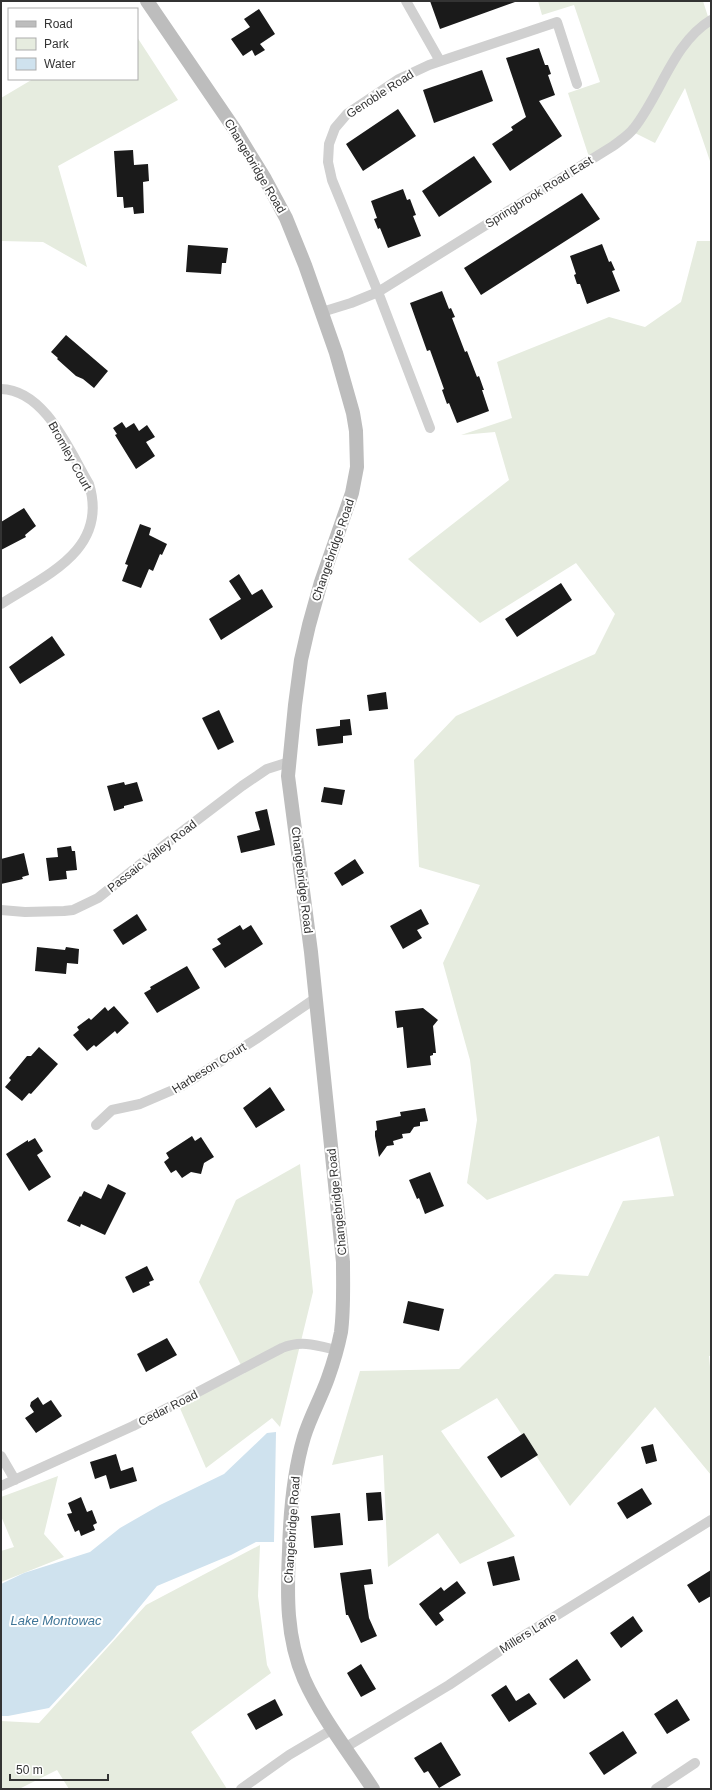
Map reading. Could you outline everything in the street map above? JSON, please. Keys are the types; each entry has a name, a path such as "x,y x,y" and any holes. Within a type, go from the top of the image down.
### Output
{"main road":[{"name":"Changebridge Road","path":"150,2 235,130 265,179 286,218 322,312 336,353 353,413 357,449 357,467 352,493 321,582 301,660 288,776 316,998 343,1262 344,1299 341,1333 327,1379 307,1428 299,1454 293,1490 290,1526 287,1600 289,1627 297,1660 304,1679 316,1702 373,1789"}],"street":[{"path":"406,1 440,61"},
{"name":"Springbrook Road East","path":"322,312 351,303 378,292 613,146 628,135 643,116 682,49 693,35 711,20"},
{"name":"Genoble Road","path":"430,428 378,292 332,180 328,162 329,144 335,128 347,114 399,79 440,61 557,22 578,84"},
{"name":"Bromley Court","path":"1,389 16,392 28,397 39,405 49,417 88,484 91,492 93,510 86,536 77,552 64,564 1,604"},
{"name":"Passaic Valley Road","path":"1,910 25,912 73,910 98,898 242,786 267,769 290,762"},
{"name":"Harbeson Court","path":"96,1125 112,1110 140,1104 182,1086 256,1039 316,998"},
{"name":"Cedar Road","path":"1,1486 133,1426 290,1344 308,1343 336,1350"},
{"path":"1,1456 15,1480"},
{"name":"Millers Lane","path":"346,1747 449,1685 507,1646 711,1520"},
{"path":"241,1789 289,1755 334,1728"},
{"path":"656,1789 694,1764"}],"green space":[{"path":"538,1 703,1 711,26 711,164 685,88 655,143 631,131 591,163 568,93 600,82 574,5 542,15"},
{"path":"138,39 178,100 58,166 87,267 43,242 1,241 1,98 31,80 138,80"},
{"path":"697,241 711,241 711,1356 709,1356 711,1378 711,1475 655,1407 570,1506 497,1398 441,1431 515,1536 460,1564 438,1533 388,1567 383,1455 332,1465 360,1371 459,1369 555,1274 588,1276 623,1201 674,1196 659,1136 487,1200 467,1183 477,1120 470,1060 443,963 480,885 419,867 414,760 456,716 595,654 615,614 576,563 480,623 408,559 509,480 495,432 461,435 512,418 497,362 609,317 645,327 681,302"},
{"path":"300,1164 313,1292 280,1427 272,1418 206,1468 179,1406 245,1373 199,1282 236,1200"},
{"path":"58,1476 44,1534 64,1557 1,1582 1,1551 14,1547 1,1516 1,1497"},
{"path":"260,1545 258,1596 267,1665 271,1673 191,1732 227,1789 69,1789 57,1770 19,1789 1,1789 1,1721 39,1723 146,1605"}],"water":[{"name":"Lake Montowac","path":"276,1432 274,1542 256,1542 231,1555 157,1586 114,1638 49,1708 1,1716 1,1584 24,1573 90,1552 120,1528 160,1505 224,1474 267,1433"}],"building":[{"path":"430,1 515,1 515,2 440,29"},
{"path":"259,9 275,34 260,44 265,50 255,56 252,50 243,56 231,39 250,27 244,19"},
{"path":"539,48 545,65 548,65 551,74 548,75 555,95 539,101 562,136 510,171 492,144 513,130 511,127 526,117 506,58"},
{"path":"482,70 493,101 434,123 423,90"},
{"path":"398,109 416,136 363,171 346,144"},
{"path":"133,150 134,165 148,164 149,181 143,182 144,213 134,214 133,207 124,208 123,197 117,197 114,151"},
{"path":"474,156 492,182 439,217 422,191"},
{"path":"403,189 407,200 410,199 416,215 413,216 421,236 388,248 380,228 378,229 374,219 377,218 371,201"},
{"path":"582,193 600,219 481,295 464,268"},
{"path":"602,244 609,262 611,261 615,270 612,271 620,291 587,304 580,284 577,284 574,275 576,274 570,256"},
{"path":"188,245 228,248 226,263 222,263 221,274 186,272"},
{"path":"442,291 449,309 451,308 455,317 452,318 465,352 467,351 477,377 479,376 489,411 457,423 449,403 447,404 442,390 444,389 430,350 427,351 410,303"},
{"path":"66,335 108,371 94,388 83,379 76,376 51,352"},
{"path":"122,422 126,428 134,423 139,431 147,425 155,437 146,442 155,456 136,469 115,435 117,434 113,428"},
{"path":"24,508 36,526 25,535 26,537 1,550 1,522"},
{"path":"140,524 151,528 149,535 167,544 162,555 160,554 153,571 149,569 141,588 122,581 128,565 125,564"},
{"path":"239,574 252,595 262,589 273,607 221,640 209,619 241,599 229,581"},
{"path":"561,583 572,600 517,637 505,619"},
{"path":"52,636 65,655 20,684 9,667"},
{"path":"386,692 388,709 369,711 367,695"},
{"path":"219,710 234,742 218,750 202,718"},
{"path":"350,719 352,735 343,736 343,743 318,746 316,729 340,726 340,720"},
{"path":"124,782 125,785 137,782 143,801 124,806 124,808 114,811 107,786"},
{"path":"324,787 345,790 342,805 321,802"},
{"path":"267,809 275,845 241,853 237,836 260,830 255,812"},
{"path":"71,846 72,851 75,851 77,870 66,871 67,879 49,881 46,858 58,857 57,848"},
{"path":"24,853 29,875 22,877 23,879 1,884 1,859"},
{"path":"355,859 364,873 342,886 334,873"},
{"path":"421,909 429,924 417,930 422,938 403,949 390,926"},
{"path":"137,914 147,930 123,945 113,930"},
{"path":"240,925 243,930 251,925 263,944 225,968 212,949 221,944 217,939"},
{"path":"37,947 65,950 66,947 79,949 78,964 67,963 66,974 35,971"},
{"path":"187,966 200,988 157,1013 144,993 151,989 150,987"},
{"path":"114,1006 129,1023 117,1034 115,1031 96,1047 94,1045 87,1051 73,1035 79,1030 77,1027 89,1018 91,1020 105,1007 108,1011"},
{"path":"423,1008 438,1020 433,1026 436,1053 433,1053 433,1055 430,1056 431,1065 407,1068 403,1027 397,1028 395,1011"},
{"path":"39,1047 58,1064 31,1094 29,1093 22,1101 5,1087 11,1080 9,1078 27,1056 31,1056"},
{"path":"270,1087 285,1110 256,1128 243,1108"},
{"path":"425,1108 428,1121 420,1122 420,1126 414,1127 410,1133 402,1134 403,1138 393,1141 394,1145 387,1146 379,1157 375,1136 375,1131 377,1130 376,1121 401,1116 400,1112"},
{"path":"192,1136 195,1141 201,1137 214,1157 204,1163 201,1174 191,1172 182,1178 176,1170 171,1173 164,1162 169,1158 166,1153"},
{"path":"35,1138 43,1151 37,1155 51,1177 29,1191 6,1154 28,1140 28,1142"},
{"path":"430,1172 444,1206 425,1214 419,1198 417,1199 409,1180"},
{"path":"108,1184 126,1193 105,1235 81,1224 80,1227 67,1221 84,1191 101,1199"},
{"path":"147,1266 154,1280 149,1282 150,1285 133,1293 125,1277"},
{"path":"408,1301 444,1309 439,1331 403,1323"},
{"path":"167,1338 177,1355 146,1372 137,1354"},
{"path":"38,1397 43,1405 51,1400 62,1416 36,1433 25,1418 34,1412 30,1406 31,1402"},
{"path":"524,1433 538,1455 501,1478 487,1457"},
{"path":"653,1444 657,1461 646,1464 641,1447"},
{"path":"116,1454 121,1471 133,1467 137,1481 110,1489 106,1475 95,1479 90,1462"},
{"path":"642,1488 652,1504 627,1519 617,1503"},
{"path":"381,1492 383,1520 368,1521 366,1493"},
{"path":"81,1497 87,1512 92,1510 97,1523 93,1525 95,1530 81,1536 79,1530 75,1532 67,1514 72,1513 68,1503"},
{"path":"340,1513 343,1545 314,1548 311,1516"},
{"path":"514,1556 520,1580 493,1586 487,1562"},
{"path":"371,1569 373,1584 364,1585 369,1618 377,1636 361,1643 348,1615 346,1615 340,1573"},
{"path":"711,1570 711,1596 699,1603 687,1585"},
{"path":"457,1581 466,1593 439,1613 444,1620 436,1626 419,1604 441,1587 444,1591"},
{"path":"633,1616 643,1631 621,1648 610,1633"},
{"path":"577,1659 591,1680 564,1699 549,1679"},
{"path":"361,1664 376,1689 361,1697 347,1673"},
{"path":"506,1685 516,1701 529,1693 537,1704 509,1722 491,1695"},
{"path":"275,1699 283,1715 256,1730 247,1714"},
{"path":"677,1699 690,1720 667,1734 654,1714"},
{"path":"623,1731 637,1753 604,1775 589,1753"},
{"path":"441,1742 461,1775 439,1788 428,1771 424,1773 414,1758"}]}
